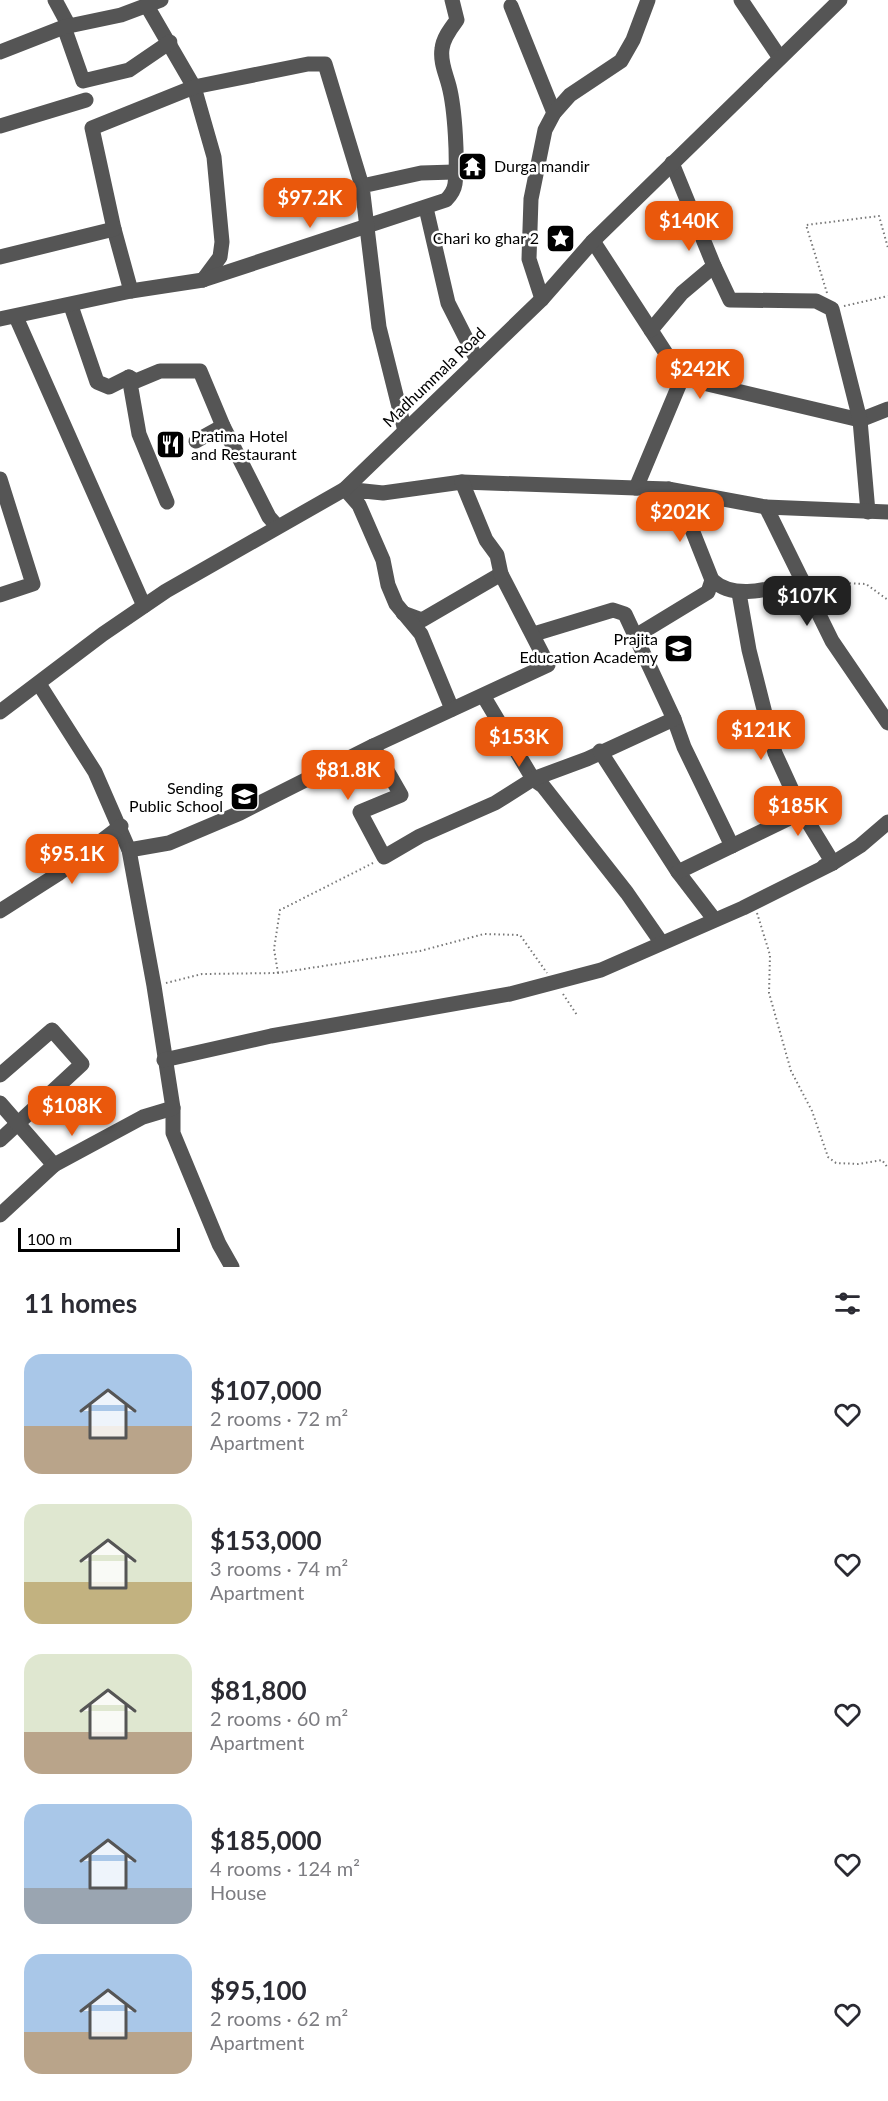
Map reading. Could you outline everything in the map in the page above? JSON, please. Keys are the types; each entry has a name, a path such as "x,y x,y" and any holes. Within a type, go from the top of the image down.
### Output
{"street":[{"path":"55,0 66,26 83,81 114,229 131,291"},
{"path":"115,0 121,15"},
{"path":"0,319 71,306 131,291 203,280 368,228 446,200 452,194 454,172 450,87 444,69 442,48 448,32 457,20 452,0"},
{"path":"542,299 529,259 531,199 537,158 545,130 554,113 570,95 621,61 633,40 648,0"},
{"path":"741,0 780,58"},
{"name":"Madhummala Road","path":"0,712 144,606 277,526 345,489 542,299 593,241 840,0"},
{"path":"0,52 66,26 121,15 154,3 170,42 194,87 214,157 222,242 220,257 203,280"},
{"path":"511,6 554,113"},
{"path":"83,81 129,70 170,42"},
{"path":"92,128 194,87 308,64 325,64 362,186 379,327 405,431"},
{"path":"0,126 86,100"},
{"path":"672,163 730,300 816,301 832,309 860,420 868,512"},
{"path":"362,186 421,173 454,172"},
{"path":"426,208 448,303 477,360"},
{"path":"0,257 114,229"},
{"path":"593,241 682,378 860,420 888,410"},
{"path":"651,330 690,286 714,266"},
{"path":"71,306 98,382 109,387 129,377"},
{"path":"16,317 144,606"},
{"path":"129,377 136,381 160,371 200,371 223,426 268,517 277,526"},
{"path":"129,377 139,434 167,502"},
{"path":"636,488 682,378"},
{"path":"196,441 223,426"},
{"path":"0,479 33,584 0,595"},
{"path":"129,850 169,843 240,813 373,746 452,709 484,697 548,665 501,574 497,555 486,540 462,483"},
{"path":"345,489 382,493 462,483 669,489 766,507 888,512"},
{"path":"345,489 359,505 371,529 383,560 387,585 403,613 421,634 452,709"},
{"path":"669,489 679,497 712,580 721,589 739,593 803,581"},
{"path":"766,507 832,640 888,723"},
{"path":"403,613 422,620 501,574"},
{"path":"634,637 708,592 712,580"},
{"path":"739,593 775,753 825,866"},
{"path":"534,634 613,610 625,614 674,719 684,747 732,846"},
{"path":"39,684 95,772 121,826 129,850 173,1108 173,1133 219,1244 232,1267"},
{"path":"484,697 533,779 543,786 661,942"},
{"path":"373,746 401,795 360,812 384,857 420,836 495,803 533,779 674,719"},
{"path":"600,751 678,872 714,919"},
{"path":"678,872 802,812"},
{"path":"164,1059 271,1036 467,1002 601,970 754,902 825,866 860,846 888,822"},
{"path":"0,911 58,874 121,826"},
{"path":"0,1075 52,1030 82,1064 0,1140"},
{"path":"0,1103 54,1165"},
{"path":"0,1215 54,1165 142,1118 173,1108"}],"path":[{"path":"888,248 879,216 806,225 832,309 888,296"},
{"path":"803,581 866,584 888,600"},
{"path":"278,973 274,949 280,910 384,857"},
{"path":"754,902 770,955 769,993 791,1071 812,1111 828,1157 836,1163 858,1164 882,1160 888,1168"},
{"path":"154,986 202,974 278,973 420,951 484,934 520,935 577,1015"}],"place":[{"name":"Durga mandir","path":"473,166"},
{"name":"Chari ko ghar 2","path":"560,238"},
{"name":"Pratima Hotel and Restaurant","path":"170,445"},
{"name":"Prajita Education Academy","path":"679,648"},
{"name":"Sending Public School","path":"244,797"}]}
